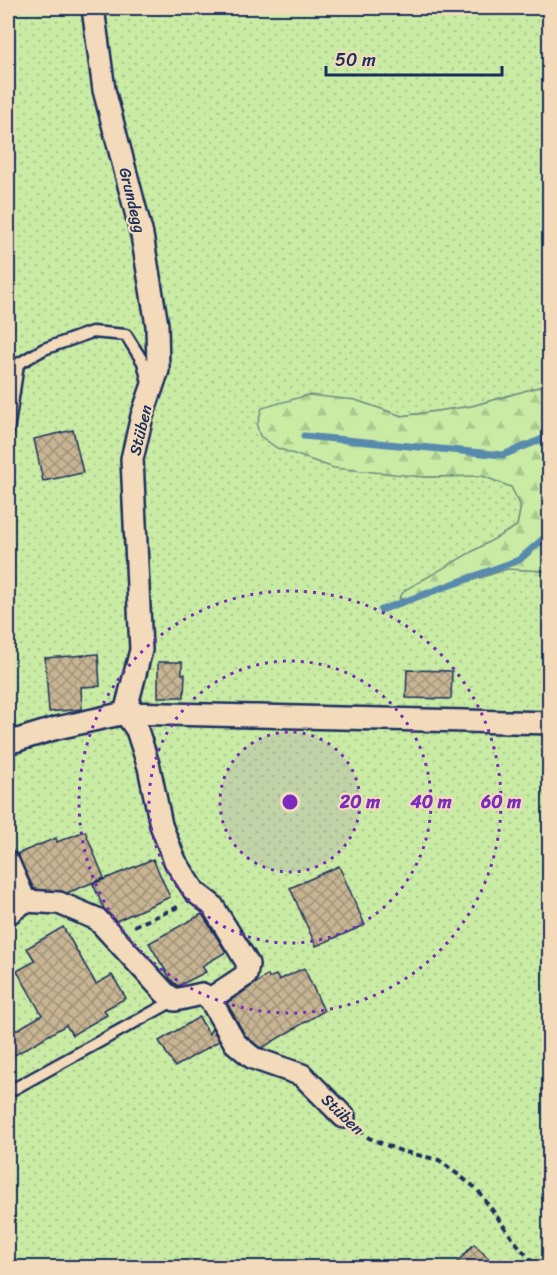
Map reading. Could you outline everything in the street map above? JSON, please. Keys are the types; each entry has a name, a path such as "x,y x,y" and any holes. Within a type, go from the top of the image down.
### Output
{"street":[{"name":"Grundegg","path":"93,8 104,90 142,235 158,325 158,370 150,393"},
{"name":"Stüben","path":"124,713 141,650 132,459 150,393"},
{"path":"8,743 57,728 124,713 549,723"},
{"path":"8,914 25,901 58,903 78,909 97,919 142,966 154,983 175,1000 202,994 210,999 246,975 248,964 212,905 195,892 175,861 161,825 149,767 137,730 124,713"},
{"path":"8,862 25,901"},
{"name":"Stüben","path":"210,999 235,1043 253,1058 302,1075 344,1117"}],"lane":[{"name":"Stüben","path":"8,432 18,364 44,349 92,332 126,335 143,363 150,393"},
{"path":"8,1092 175,1000"}],"path":[{"path":"114,935 176,908 191,886"},
{"name":"Stüben","path":"344,1117 369,1138 401,1151 439,1160 477,1189 537,1268"}],"green space":[{"path":"8,8 549,8 549,384 472,406 402,416 355,400 423,477 483,476 511,487 521,506 517,526 406,590 400,599 409,601 507,569 547,571 549,574 549,1267 8,1267"},
{"path":"549,384 549,574 547,571 507,569 409,601 399,598 405,590 517,526 521,506 511,487 483,476 423,477 334,468 277,448 260,436 257,426 262,408 308,395 355,400 402,416 472,406"}],"building":[{"path":"73,430 83,473 43,481 34,439"},
{"path":"98,654 100,686 81,687 82,709 49,712 45,658"},
{"path":"158,662 182,662 182,674 185,674 184,697 158,697"},
{"path":"407,670 452,671 451,699 406,698"},
{"path":"85,831 104,878 67,893 34,889 17,854 56,838 57,842"},
{"path":"153,859 170,897 116,921 104,909 93,884"},
{"path":"339,866 365,925 316,946 290,888"},
{"path":"202,914 226,952 202,966 206,972 178,986 171,980 149,943"},
{"path":"63,927 96,984 112,975 126,998 104,1010 107,1015 72,1035 66,1025 8,1059 8,1035 42,1015 17,971 35,961 27,948"},
{"path":"304,968 324,1011 262,1048 259,1047 245,1035 227,1003 268,975 269,978 276,975 279,980"},
{"path":"199,1017 209,1034 212,1028 219,1041 175,1067 159,1041"},
{"path":"474,1244 498,1268 452,1268"}],"waterway":[{"path":"304,436 503,455 550,436"},
{"path":"381,610 519,560 550,533"}]}
